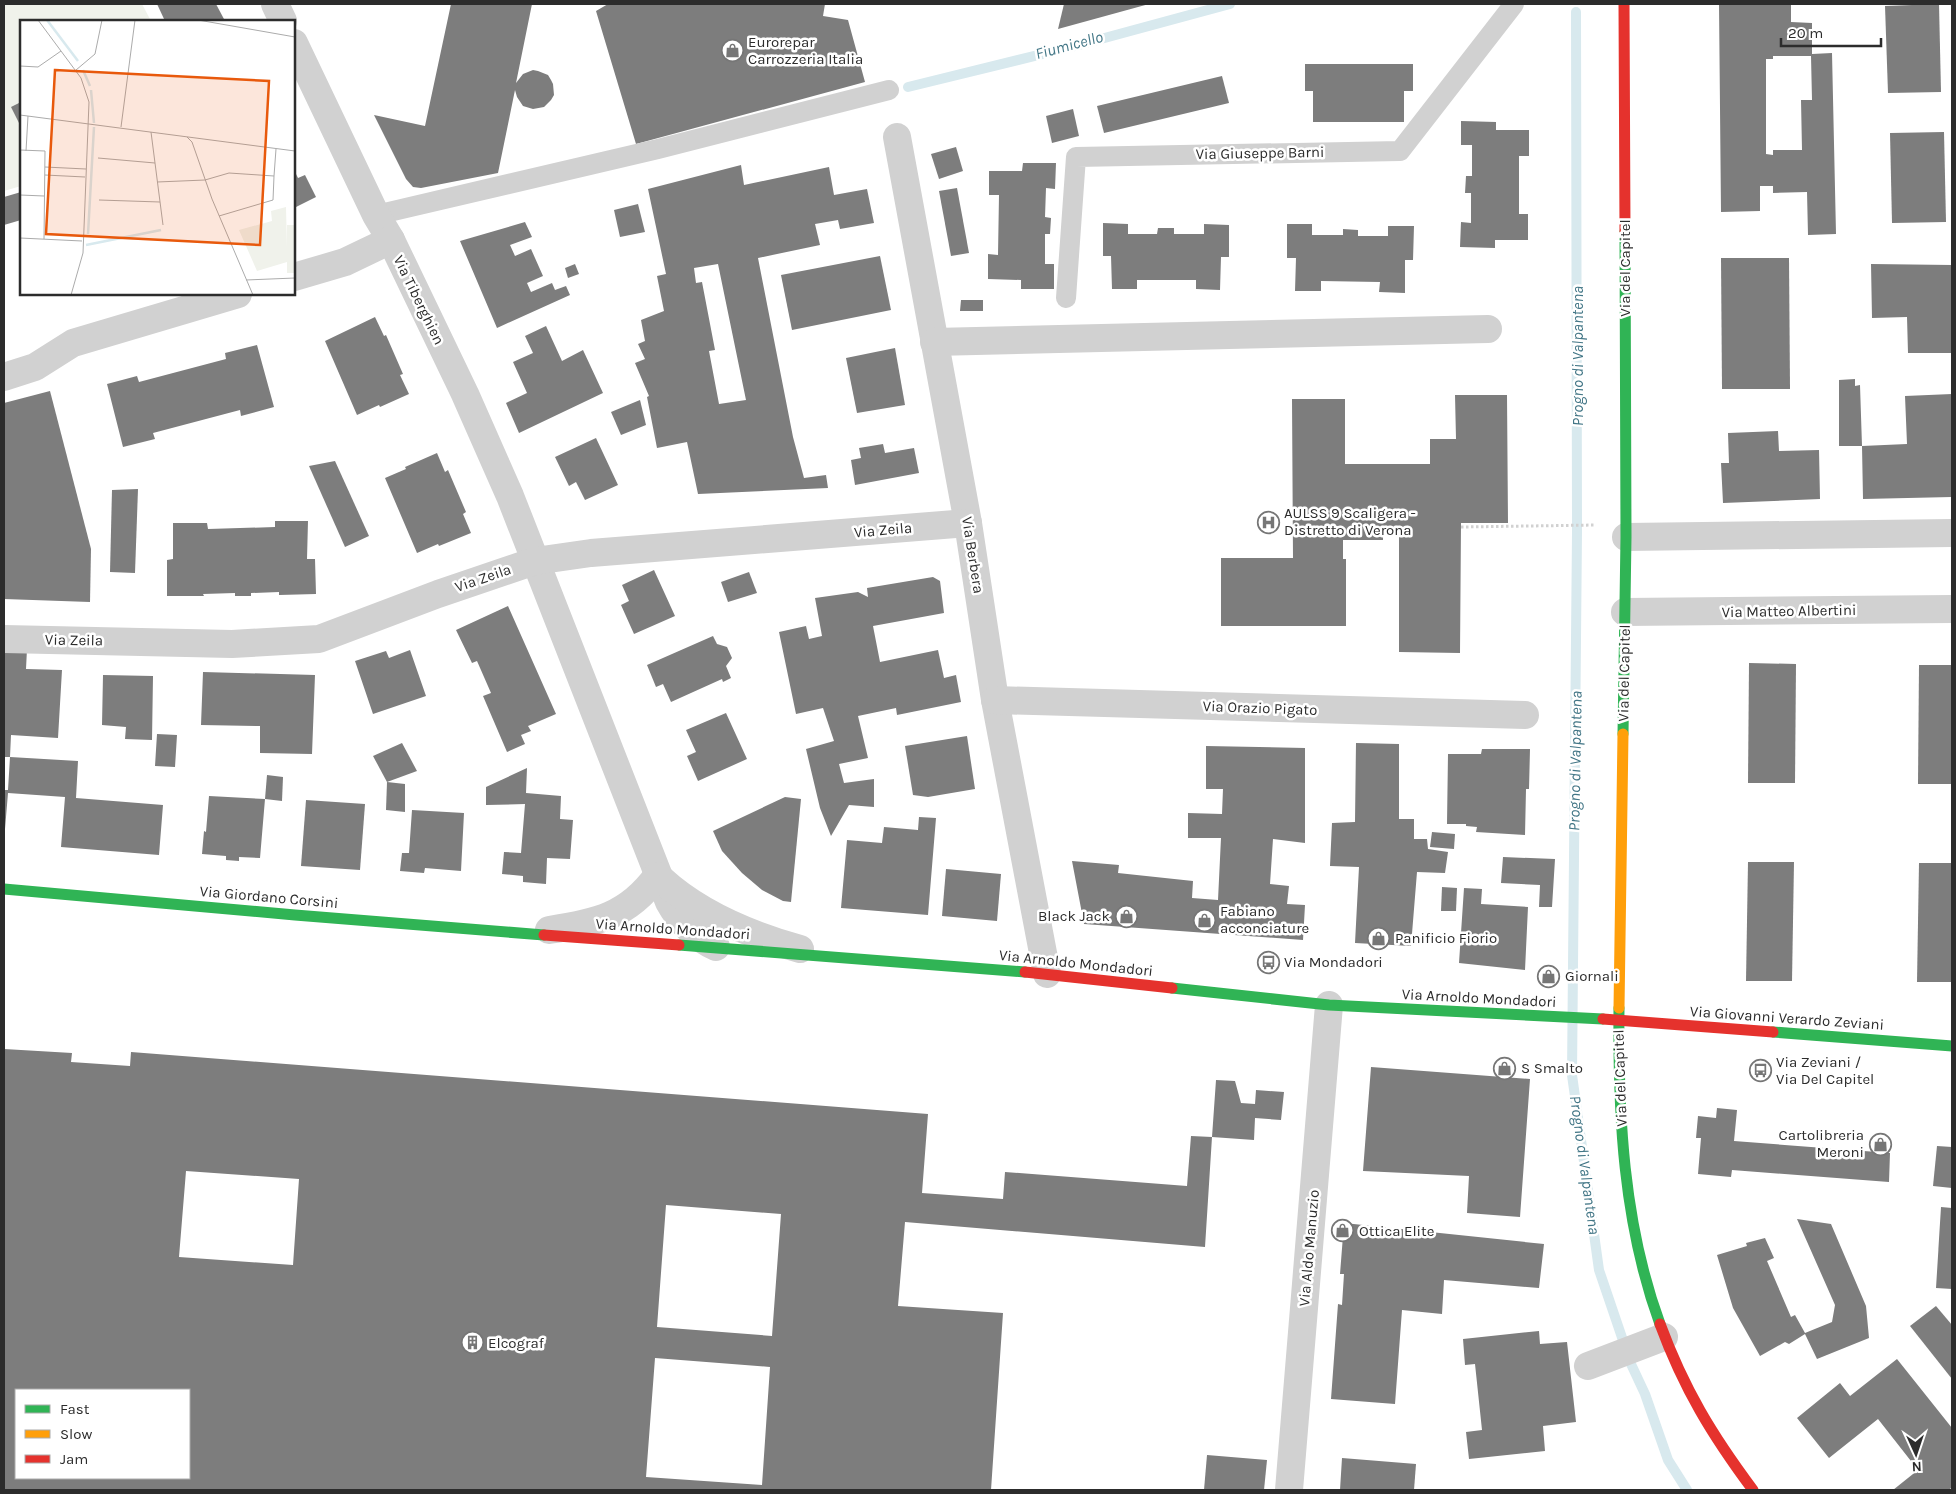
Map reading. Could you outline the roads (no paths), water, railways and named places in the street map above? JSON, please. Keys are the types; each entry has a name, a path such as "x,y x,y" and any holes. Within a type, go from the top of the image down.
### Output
{"street":[{"path":"275,4 283,20"},
{"name":"Via del Capitel","path":"1624,4 1626,537 1619,1020 1620,1097 1625,1173 1632,1220 1664,1337 1694,1403 1713,1435 1753,1490"},
{"name":"Via Tiberghien","path":"295,45 376,215 391,240 465,394 510,496 669,902 681,922 699,938 716,947"},
{"name":"Via Berbera","path":"897,137 968,523 995,700 1047,974"},
{"path":"295,277 345,262 391,240"},
{"path":"4,377 35,367 73,343 235,295"},
{"path":"934,342 1488,330"},
{"name":"Via Zeila","path":"4,639 232,644 319,639 438,594 536,560 591,553 968,523"},
{"path":"1626,537 1952,533"},
{"name":"Via Matteo Albertini","path":"1625,612 1952,609"},
{"name":"Via Orazio Pigato","path":"995,700 1525,715"},
{"path":"531,933 582,925 610,916 633,904 646,892 658,876 680,895 740,929 776,943 820,955"},
{"name":"Via Giordano Corsini","path":"4,889 531,933"},
{"name":"Via Arnoldo Mondadori","path":"531,933 1047,974 1328,1005 1619,1020"},
{"name":"Via Aldo Manuzio","path":"1289,1490 1328,1005"},
{"name":"Via Giovanni Verardo Zeviani","path":"1619,1020 1952,1046"},
{"path":"1588,1366 1664,1337"}],"lane":[{"name":"Via Giuseppe Barni","path":"1066,298 1076,156 1400,151 1514,4"},
{"path":"376,215 658,149 889,90"}],"waterway":[{"name":"Fiumicello","path":"908,87 1075,46 1230,4"},
{"name":"Progno di Valpantena","path":"1576,12 1577,531 1572,1075 1599,1270 1631,1364 1645,1394 1668,1460 1687,1490"}],"place":[{"name":"Eurorepar Carrozzeria Italia","path":"732,51"},
{"name":"AULSS 9 Scaligera - Distretto di Verona","path":"1268,522"},
{"name":"Black Jack","path":"1126,916"},
{"name":"Fabiano acconciature","path":"1204,920"},
{"name":"Panificio Fiorio","path":"1379,938"},
{"name":"Via Mondadori","path":"1268,962"},
{"name":"Giornali","path":"1549,976"},
{"name":"S Smalto","path":"1505,1068"},
{"name":"Via Zeviani / Via Del Capitel","path":"1760,1071"},
{"name":"Cartolibreria Meroni","path":"1880,1144"},
{"name":"Ottica Elite","path":"1343,1231"},
{"name":"Elcograf","path":"472,1343"}]}
